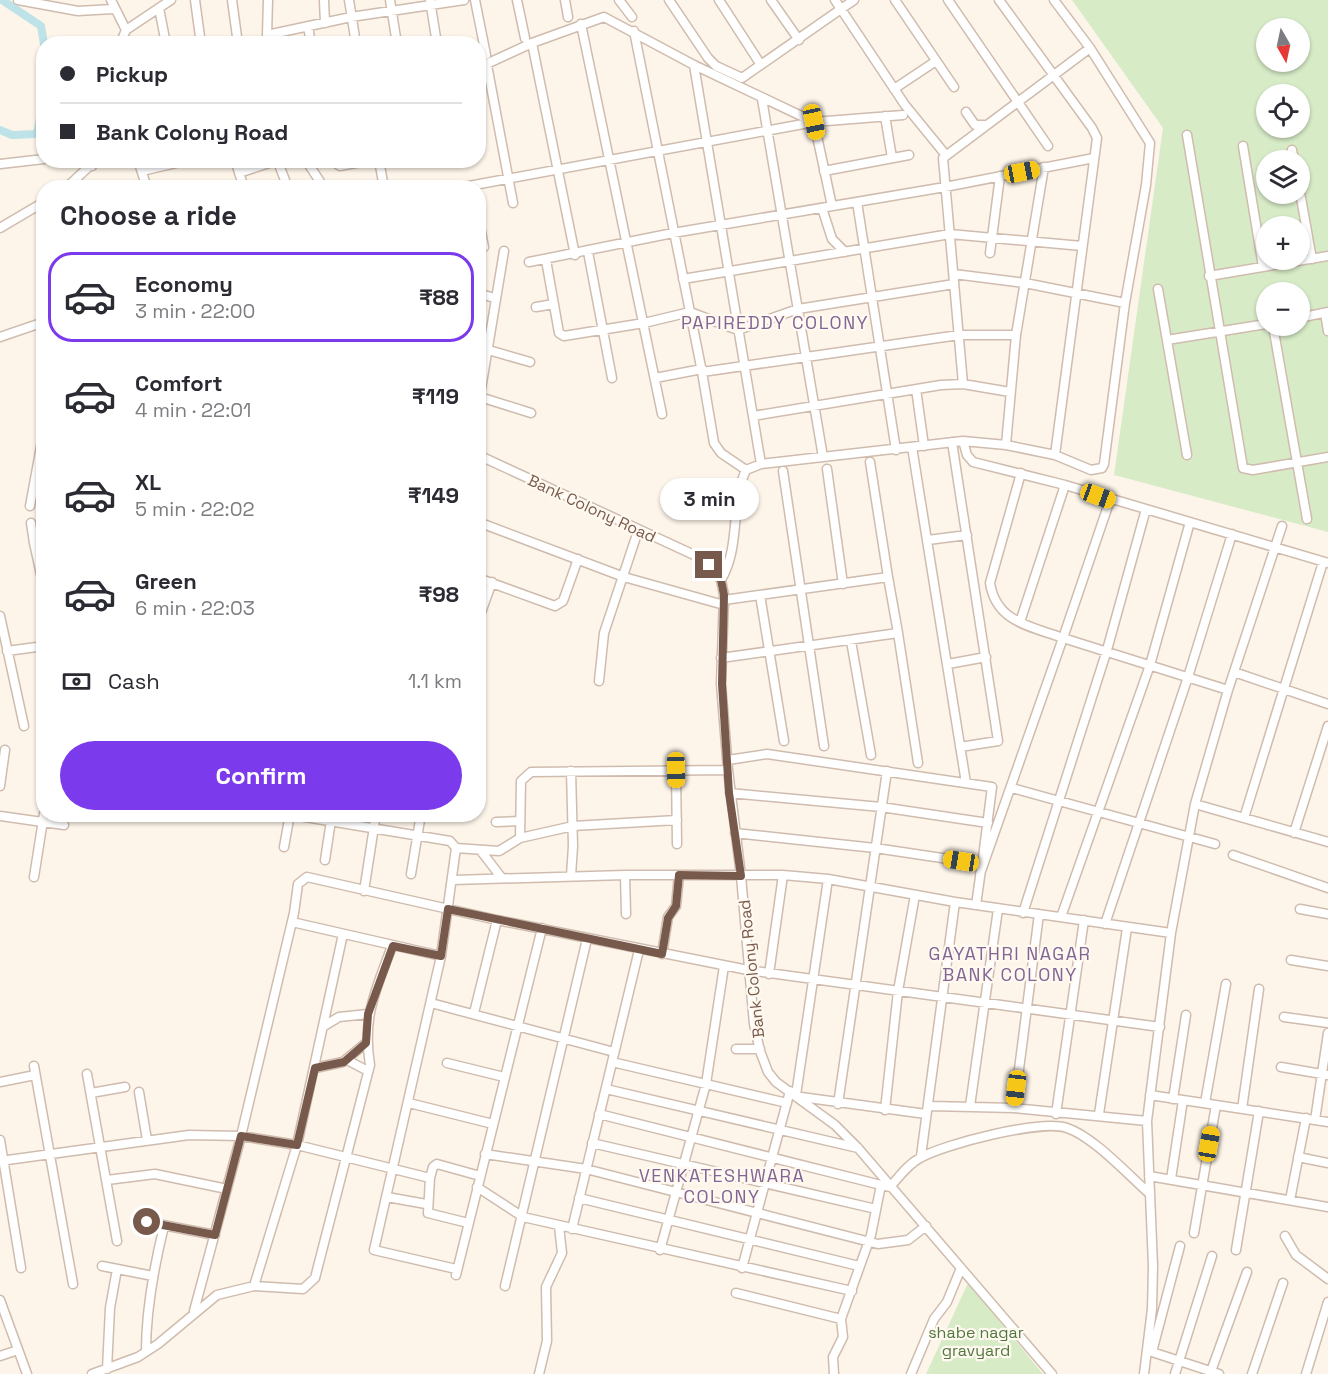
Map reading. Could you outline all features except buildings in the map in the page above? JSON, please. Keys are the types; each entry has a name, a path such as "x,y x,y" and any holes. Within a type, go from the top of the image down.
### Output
{"street":[{"path":"18,0 92,11 113,9"},
{"path":"90,0 92,11"},
{"path":"111,0 113,9 126,30"},
{"path":"123,36 126,30 171,0"},
{"path":"195,0 200,36"},
{"path":"232,0 236,36"},
{"path":"268,0 268,36"},
{"path":"324,0 325,23"},
{"path":"349,0 355,36"},
{"path":"390,0 396,36"},
{"path":"277,36 308,26 351,17 392,12 431,3 464,0"},
{"path":"475,0 480,36"},
{"path":"517,0 529,40 558,167 575,255"},
{"path":"565,0 568,17"},
{"path":"619,0 632,17"},
{"path":"669,0 708,58 716,66 742,78 854,0"},
{"path":"719,0 762,65"},
{"path":"771,0 799,40"},
{"path":"835,0 894,89 945,154"},
{"path":"895,0 954,87"},
{"path":"948,0 1048,146"},
{"path":"999,0 1097,138 1056,455"},
{"path":"721,580 729,565 739,485 746,470 761,464 963,441 1006,445 1056,455 1091,470 1102,468 1107,460 1125,303 1146,185 1150,144 1090,48 1054,0"},
{"path":"431,3 436,36"},
{"path":"159,9 164,36"},
{"path":"486,62 529,40 604,16 694,65 814,122"},
{"path":"581,24 662,414"},
{"path":"308,26 310,36"},
{"path":"634,31 716,449 746,470"},
{"path":"963,384 943,162 945,154 1090,48"},
{"path":"894,89 936,61"},
{"path":"694,65 761,464"},
{"path":"486,72 513,203"},
{"path":"762,99 824,457"},
{"path":"966,112 975,125 985,125"},
{"path":"486,183 558,167 768,132 814,122 903,115"},
{"path":"885,116 892,158"},
{"path":"814,122 832,206"},
{"path":"1186,135 1243,468 1253,470 1328,457"},
{"path":"1243,146 1256,225"},
{"path":"824,171 909,155"},
{"path":"529,262 575,255 673,233 945,187 1094,158"},
{"path":"0,165 36,160"},
{"path":"1006,445 1016,335 1044,167"},
{"path":"75,180 88,168"},
{"path":"141,168 145,180"},
{"path":"142,171 155,168"},
{"path":"237,168 241,180"},
{"path":"239,173 256,168"},
{"path":"990,253 1000,176"},
{"path":"857,202 896,450"},
{"path":"1302,204 1312,259 1328,256"},
{"path":"0,228 36,207"},
{"path":"822,208 832,239 845,252"},
{"path":"683,279 950,234 1082,246"},
{"path":"486,334 504,251"},
{"path":"588,252 612,378"},
{"path":"546,260 560,335 644,323 690,312 738,330 798,309 954,284"},
{"path":"1209,276 1256,268"},
{"path":"954,274 1025,283 1125,303"},
{"path":"1158,289 1187,455"},
{"path":"486,296 494,298"},
{"path":"536,307 554,304"},
{"path":"1310,316 1326,313 1328,331"},
{"path":"0,337 36,325"},
{"path":"1167,340 1256,326"},
{"path":"655,378 959,335 1016,335"},
{"path":"1276,336 1307,519"},
{"path":"486,349 530,362"},
{"path":"753,416 916,389 963,384 1010,392"},
{"path":"916,389 924,446"},
{"path":"486,399 531,413"},
{"path":"963,441 967,455 973,462 987,468 1021,473 1065,485 1325,563 1282,689 1244,818"},
{"path":"952,442 998,741 960,747"},
{"path":"912,447 966,783"},
{"name":"Bank Colony Road","path":"486,459 692,554 709,565 721,580 724,603 721,658 729,793 741,876 748,970 760,1049 773,1079 835,1125 858,1148 886,1186 926,1226 1052,1374"},
{"path":"870,462 918,763"},
{"path":"827,469 843,584"},
{"path":"783,471 824,746"},
{"path":"30,506 36,473"},
{"path":"1021,473 990,583 992,600 999,610 1020,622 1063,638 1228,690"},
{"path":"1020,622 1065,485"},
{"path":"981,874 1110,500"},
{"path":"1023,913 1107,651 1146,509"},
{"path":"1061,917 1150,665 1190,522"},
{"path":"31,523 36,552"},
{"path":"486,525 624,577 724,603 888,577"},
{"path":"1149,1351 1152,1287 1147,1121 1171,933 1195,804 1228,690 1282,526"},
{"path":"599,681 601,646 639,531"},
{"path":"1105,924 1188,677 1232,534"},
{"path":"928,540 967,535"},
{"path":"486,580 555,606 563,601 578,559"},
{"path":"486,599 492,582"},
{"path":"760,596 784,741"},
{"path":"0,616 24,726"},
{"path":"721,658 769,654 897,633"},
{"path":"851,640 872,755"},
{"path":"7,651 36,647"},
{"path":"948,664 986,657"},
{"path":"1234,672 1328,704"},
{"path":"1294,833 1328,726"},
{"path":"0,786 5,750"},
{"path":"728,760 767,754 992,787 976,905"},
{"path":"676,770 677,844"},
{"path":"520,838 519,821 523,778 531,772 728,770"},
{"path":"571,771 573,826 571,876"},
{"path":"838,1104 887,771"},
{"path":"1012,788 1215,844"},
{"path":"729,793 881,807 988,823"},
{"path":"1195,804 1328,842"},
{"path":"0,816 36,818"},
{"path":"343,822 374,830 450,842 456,848 481,851 499,850 520,838 573,826 677,820"},
{"path":"496,822 519,821"},
{"path":"34,877 42,822"},
{"path":"55,822 64,825"},
{"path":"284,847 288,822"},
{"path":"325,860 331,822"},
{"path":"364,891 375,822"},
{"path":"411,874 420,822"},
{"path":"735,833 875,848 982,864"},
{"path":"456,848 441,956 374,1250 456,1272 542,928"},
{"path":"481,851 501,878"},
{"path":"1233,855 1328,888"},
{"path":"453,880 625,875 783,875 828,879 1023,913 1171,933"},
{"path":"625,875 626,914"},
{"path":"662,954 668,918 676,906 679,875"},
{"path":"770,974 783,875"},
{"path":"194,1311 241,1136 292,922 298,884 302,879 311,878 639,950 770,974 1160,1027"},
{"path":"742,1268 787,1103 796,1094 828,879"},
{"path":"885,1110 898,991 915,895"},
{"path":"921,1156 940,997 955,902"},
{"path":"970,1106 998,909"},
{"path":"1300,909 1328,914"},
{"path":"1014,1108 1039,914"},
{"path":"474,1013 497,920"},
{"path":"1056,1114 1084,920"},
{"path":"292,922 441,956"},
{"path":"1099,1114 1127,928"},
{"path":"254,1286 297,1145 343,934"},
{"path":"506,1286 587,939"},
{"path":"92,1374 146,1352 176,1329 194,1311 217,1295 254,1286 303,1289 315,1278 370,1065 366,1043 368,1014 393,946"},
{"path":"572,1229 639,950"},
{"path":"1292,960 1328,966"},
{"path":"660,1250 706,1084 724,966"},
{"path":"1205,1103 1226,984"},
{"path":"1242,1109 1259,989"},
{"path":"431,1003 614,1052"},
{"path":"324,1026 339,1017 368,1014"},
{"path":"1173,1099 1186,1015"},
{"path":"1284,1017 1328,1023"},
{"path":"1290,1200 1298,1157 1325,1075 1328,1034"},
{"path":"315,1068 347,1060 366,1043"},
{"path":"736,1049 760,1049"},
{"path":"347,1060 368,1071"},
{"path":"612,1062 787,1103"},
{"path":"447,1063 504,1077"},
{"path":"1281,1067 1325,1075"},
{"path":"0,1082 35,1070 73,1284"},
{"path":"87,1074 117,1241"},
{"path":"91,1093 125,1087"},
{"path":"606,1089 858,1148"},
{"path":"139,1092 147,1140"},
{"path":"796,1094 838,1104 885,1110 928,1110 970,1106 1014,1108 1056,1114 1099,1114 1147,1121"},
{"path":"1150,1095 1328,1122"},
{"path":"1172,1179 1183,1100"},
{"path":"409,1103 493,1124"},
{"path":"1194,1233 1216,1105"},
{"path":"1236,1250 1259,1111"},
{"path":"599,1114 886,1186"},
{"path":"834,1374 833,1357 843,1337 841,1319 869,1241 876,1209 886,1186 921,1156 981,1138 1042,1125 1056,1125 1070,1128 1150,1194"},
{"path":"2,1161 189,1135 222,1138 241,1136 297,1145 430,1178"},
{"path":"0,1140 21,1268"},
{"path":"592,1143 876,1209"},
{"path":"485,1154 586,1169 878,1244 899,1243 919,1234 926,1226"},
{"path":"1298,1157 1328,1163"},
{"path":"468,1223 428,1213 426,1204 430,1178 433,1167 437,1164 480,1176"},
{"path":"107,1179 155,1173 227,1189"},
{"path":"1149,1176 1328,1207"},
{"path":"477,1187 523,1217 660,1250 852,1291"},
{"path":"387,1197 426,1204"},
{"path":"579,1198 859,1266"},
{"path":"147,1222 215,1235"},
{"path":"146,1352 153,1276 164,1226"},
{"path":"539,1374 547,1341 546,1287 562,1253 560,1226"},
{"path":"1285,1236 1296,1255 1328,1280"},
{"path":"1144,1374 1180,1246"},
{"path":"1175,1374 1212,1256"},
{"path":"102,1266 153,1276"},
{"path":"911,1374 934,1319 947,1302 961,1268"},
{"path":"107,1369 110,1308 117,1269"},
{"path":"1149,1351 1214,1373 1247,1272"},
{"path":"1252,1374 1283,1283"},
{"path":"736,1293 841,1319"},
{"path":"0,1300 27,1374"},
{"path":"1306,1374 1328,1302"},
{"path":"0,1356 18,1350"}],"green space":[{"path":"1072,0 1328,0 1328,532 1114,475 1163,128"},
{"name":"shabe nagar gravyard","path":"968,1283 1043,1374 926,1374"}],"waterway":[{"path":"2,0 41,26 43,36"},
{"path":"0,130 12,135 36,134"}],"district":[{"name":"PAPIREDDY COLONY","path":"775,323"},
{"name":"GAYATHRI NAGAR BANK COLONY","path":"1010,964"},
{"name":"VENKATESHWARA COLONY","path":"722,1186"}],"route":[{"path":"147,1222 215,1235 241,1136 297,1145 315,1068 344,1062 366,1043 368,1014 393,946 441,956 448,909 662,954 668,918 676,906 679,875 741,876 729,793 722,684 724,595 721,580 709,565"}]}
